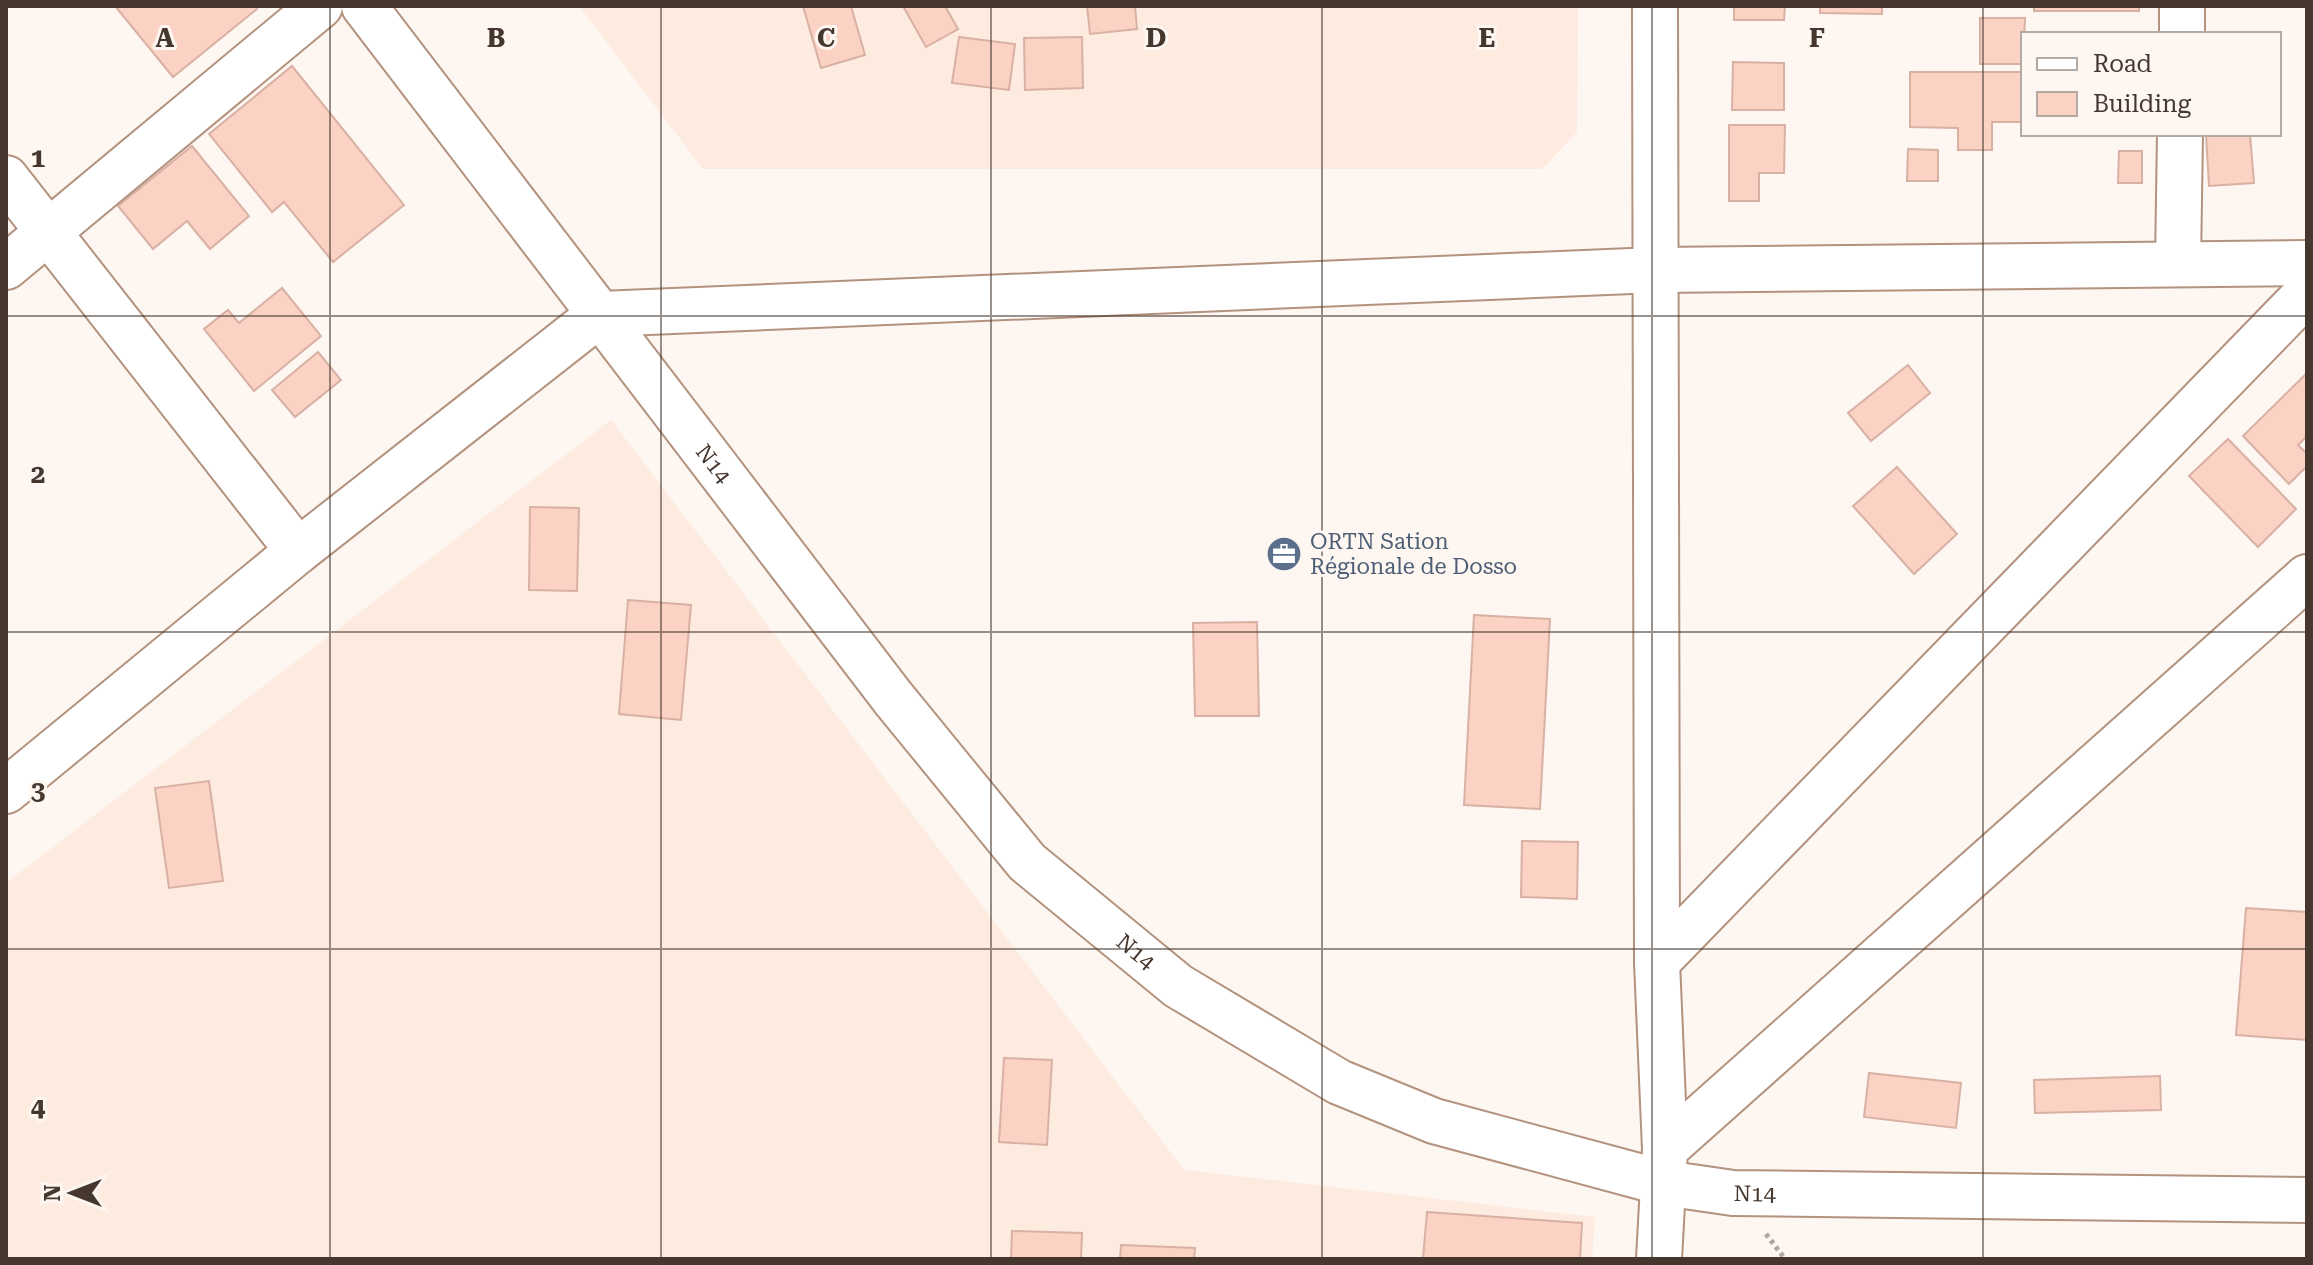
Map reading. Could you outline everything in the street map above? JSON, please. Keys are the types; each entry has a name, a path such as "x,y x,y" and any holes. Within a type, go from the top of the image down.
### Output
{"street":[{"path":"6,267 320,6"},
{"name":"N14","path":"364,6 893,698 1027,862 1178,986 1339,1082 1434,1121 1664,1166 1733,1193 2307,1200"},
{"path":"1655,6 1657,962 1664,1166 1659,1259"},
{"path":"2182,6 2182,32"},
{"path":"2178,264 2180,136"},
{"path":"6,178 298,551"},
{"path":"6,791 298,551 600,314 1655,270 2307,263"},
{"path":"1657,962 2307,293"},
{"path":"1664,1166 2307,577"}],"shaded area":[{"path":"579,6 1578,6 1577,132 1542,169 703,169"},
{"path":"611,420 1184,1170 1595,1217 1592,1259 6,1259 6,883"}],"building":[{"path":"115,6 255,6 257,9 173,77"},
{"path":"803,6 851,6 865,55 821,68"},
{"path":"903,6 945,6 958,29 926,47"},
{"path":"1087,6 1135,6 1137,29 1090,34"},
{"path":"1734,6 1785,6 1784,20 1734,20"},
{"path":"1820,6 1882,6 1882,14 1820,13"},
{"path":"2034,6 2139,6 2139,11 2034,11"},
{"path":"1980,18 2025,18 2024,32 2021,32 2021,64 1980,64"},
{"path":"959,37 1015,44 1009,90 952,83"},
{"path":"1082,37 1083,88 1025,90 1024,38"},
{"path":"1733,62 1784,63 1784,110 1732,110"},
{"path":"292,66 404,205 333,262 284,202 272,212 209,134"},
{"path":"1910,72 2021,72 2021,122 1992,122 1992,150 1958,150 1958,128 1910,127"},
{"path":"1729,125 1785,125 1784,173 1759,173 1759,201 1729,201"},
{"path":"2206,136 2250,136 2254,183 2209,186"},
{"path":"192,146 249,216 210,249 187,221 153,249 118,206"},
{"path":"1908,149 1938,150 1938,181 1907,181"},
{"path":"2119,151 2142,151 2142,183 2118,183"},
{"path":"282,288 321,336 254,391 204,329 228,310 239,323"},
{"path":"318,352 341,380 295,417 272,390"},
{"path":"1908,365 1930,393 1871,441 1848,413"},
{"path":"2307,373 2307,436 2298,445 2307,454 2307,466 2289,484 2243,436"},
{"path":"2228,439 2296,509 2258,547 2189,476"},
{"path":"1897,467 1957,534 1914,574 1853,506"},
{"path":"530,507 579,508 577,591 529,590"},
{"path":"628,600 691,605 681,720 619,714"},
{"path":"1474,615 1550,619 1540,809 1464,805"},
{"path":"1257,622 1259,716 1195,716 1193,623"},
{"path":"209,781 223,881 169,888 155,788"},
{"path":"1522,841 1578,842 1577,899 1521,897"},
{"path":"2246,908 2307,912 2307,1040 2236,1035"},
{"path":"1004,1058 1052,1060 1047,1145 999,1142"},
{"path":"1869,1073 1961,1083 1956,1128 1864,1117"},
{"path":"2160,1076 2161,1110 2035,1113 2034,1080"},
{"path":"1427,1212 1582,1223 1580,1259 1423,1259"},
{"path":"1012,1231 1082,1233 1081,1259 1011,1259"},
{"path":"1121,1245 1195,1248 1194,1259 1120,1259"}],"place":[{"name":"ORTN Sation Régionale de Dosso","path":"1284,554"}]}
